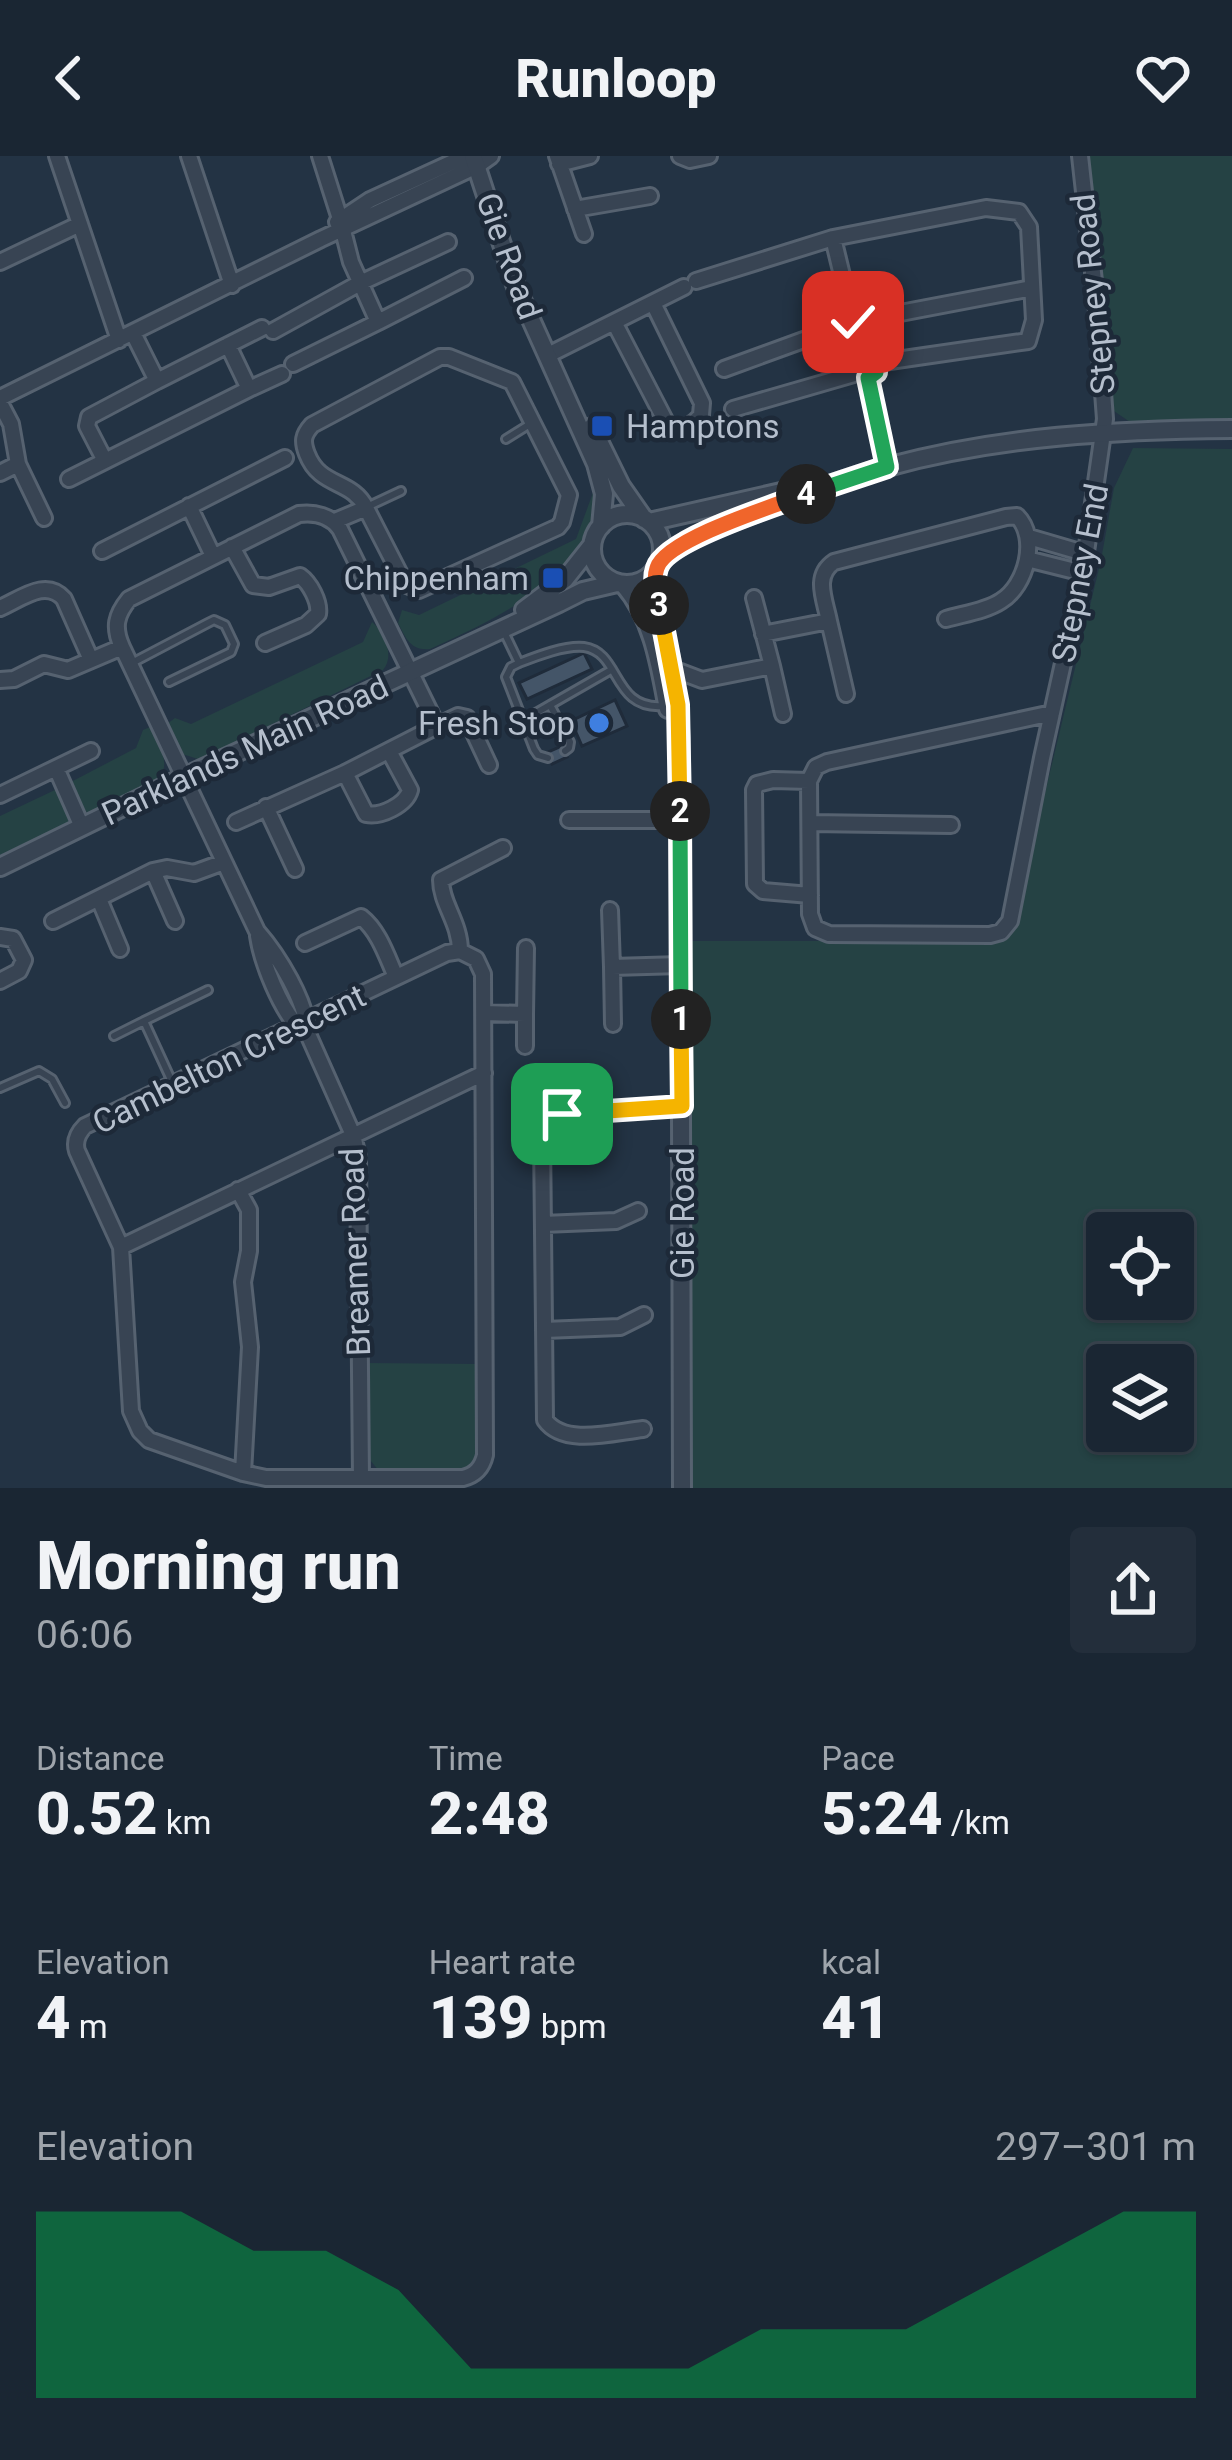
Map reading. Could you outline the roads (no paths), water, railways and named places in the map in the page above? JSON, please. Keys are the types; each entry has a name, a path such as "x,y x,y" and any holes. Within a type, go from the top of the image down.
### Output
{"street":[{"path":"57,156 126,336 157,381"},
{"path":"189,156 232,285"},
{"path":"320,156 351,262 378,322"},
{"path":"584,234 558,160 590,156"},
{"path":"680,156 690,160 709,156"},
{"name":"Stepney Road","path":"1079,156 1098,319 1102,432"},
{"path":"44,518 18,464 13,429 0,400 477,159"},
{"name":"Gie Road","path":"477,159 515,284 596,464 604,494 597,535"},
{"path":"575,209 650,196"},
{"path":"548,355 690,284 833,238 986,208 1019,212 1029,227 1034,320 1028,341 876,362"},
{"path":"0,262 80,224"},
{"path":"833,238 861,354"},
{"path":"105,461 87,426 89,417 228,345 448,242"},
{"path":"69,479 464,278"},
{"path":"724,369 853,322 1032,288"},
{"path":"614,322 667,424 689,427 701,416 702,403 653,303"},
{"path":"228,345 249,389"},
{"path":"733,410 861,376 876,372 870,355 861,354 852,362 861,376 887,467"},
{"name":"Gie Road","path":"548,355 561,369 621,486 646,520"},
{"path":"440,357 512,382 569,490 558,527 419,590 405,584 366,508 361,496 321,477 304,448 305,433 440,357"},
{"path":"658,565 661,542 646,520 631,514 616,516 597,535 596,566 606,577 620,583 643,580 658,565 672,550 706,531 887,467 997,443 1102,432 1232,428"},
{"name":"Stepney End","path":"810,895 810,919 824,933 990,935 1005,929 1025,856 1087,554 1102,432"},
{"path":"102,551 285,458"},
{"path":"0,473 18,464"},
{"path":"646,520 830,484"},
{"path":"189,506 214,556"},
{"path":"334,521 366,508"},
{"path":"0,680 14,679 44,664 64,671 122,647 117,614 129,599 299,514 322,515 334,521 437,726"},
{"path":"846,694 821,579 824,569 834,562 1017,516 1029,536 1027,559 1008,597 946,619"},
{"name":"Parklands Main Road","path":"498,629 557,586 597,535"},
{"path":"1029,536 1087,554"},
{"path":"232,547 250,583 263,588 300,576 319,607 306,625 266,643"},
{"path":"1027,559 1083,573"},
{"name":"Gie Road","path":"658,565 656,590 673,669 680,794 682,1488"},
{"name":"Gie Road","path":"620,583 646,622 672,704"},
{"name":"Parklands Main Road","path":"0,867 498,629 583,592 620,583"},
{"path":"0,608 40,590 58,591 91,660"},
{"path":"754,598 783,714"},
{"path":"764,634 829,621"},
{"name":"Breamer Road","path":"122,647 257,931 277,954 303,1027 353,1136 358,1157 361,1478"},
{"path":"672,704 702,680 772,666"},
{"path":"673,669 702,680"},
{"path":"809,781 757,784 755,884 763,891 810,895 809,781 812,771 823,763 1052,712"},
{"path":"236,822 458,716 467,718 488,765"},
{"path":"0,795 91,751"},
{"path":"345,773 366,814 375,816 404,802 410,790 388,751"},
{"path":"56,768 82,827"},
{"path":"266,807 295,869"},
{"path":"569,820 680,820"},
{"path":"810,823 951,825"},
{"path":"460,951 441,880 503,848"},
{"path":"53,921 153,871 167,868 194,873 224,862"},
{"path":"153,871 175,921"},
{"path":"99,899 120,949"},
{"path":"610,910 613,1024"},
{"path":"304,943 361,917 379,940 397,977"},
{"path":"0,937 14,938 24,960 20,970 0,981"},
{"path":"525,1046 526,948"},
{"name":"Cambelton Crescent","path":"460,951 482,967 484,1461 474,1474 463,1478 266,1478 154,1443 136,1425 131,1411 121,1247 76,1151 76,1140 86,1126 303,1027 447,953 460,951"},
{"path":"612,967 681,965"},
{"path":"484,1013 525,1014"},
{"path":"121,1247 484,1072"},
{"path":"643,1429 566,1434 548,1426 544,1409 542,1136 551,1119 562,1114 682,1111"},
{"path":"238,1190 249,1210 243,1282 250,1347 243,1474"},
{"path":"543,1224 616,1221 638,1211"},
{"path":"544,1330 620,1327 644,1315"}],"lane":[{"path":"506,439 533,422"},
{"path":"366,508 401,491"},
{"path":"130,664 214,620 225,625 234,644 231,652 169,682"},
{"path":"498,629 519,663"},
{"path":"548,758 538,755 506,677 519,663 580,646 601,655 632,699 652,707 672,704"},
{"path":"522,721 611,670"},
{"path":"550,705 570,742 565,752"},
{"path":"114,1036 208,990"},
{"path":"144,1021 173,1084"},
{"path":"0,1088 39,1071 52,1079 65,1103"}],"place":[{"name":"Hamptons","path":"602,426"},
{"name":"Chippenham","path":"553,578"},
{"name":"Fresh Stop","path":"599,723"}]}
